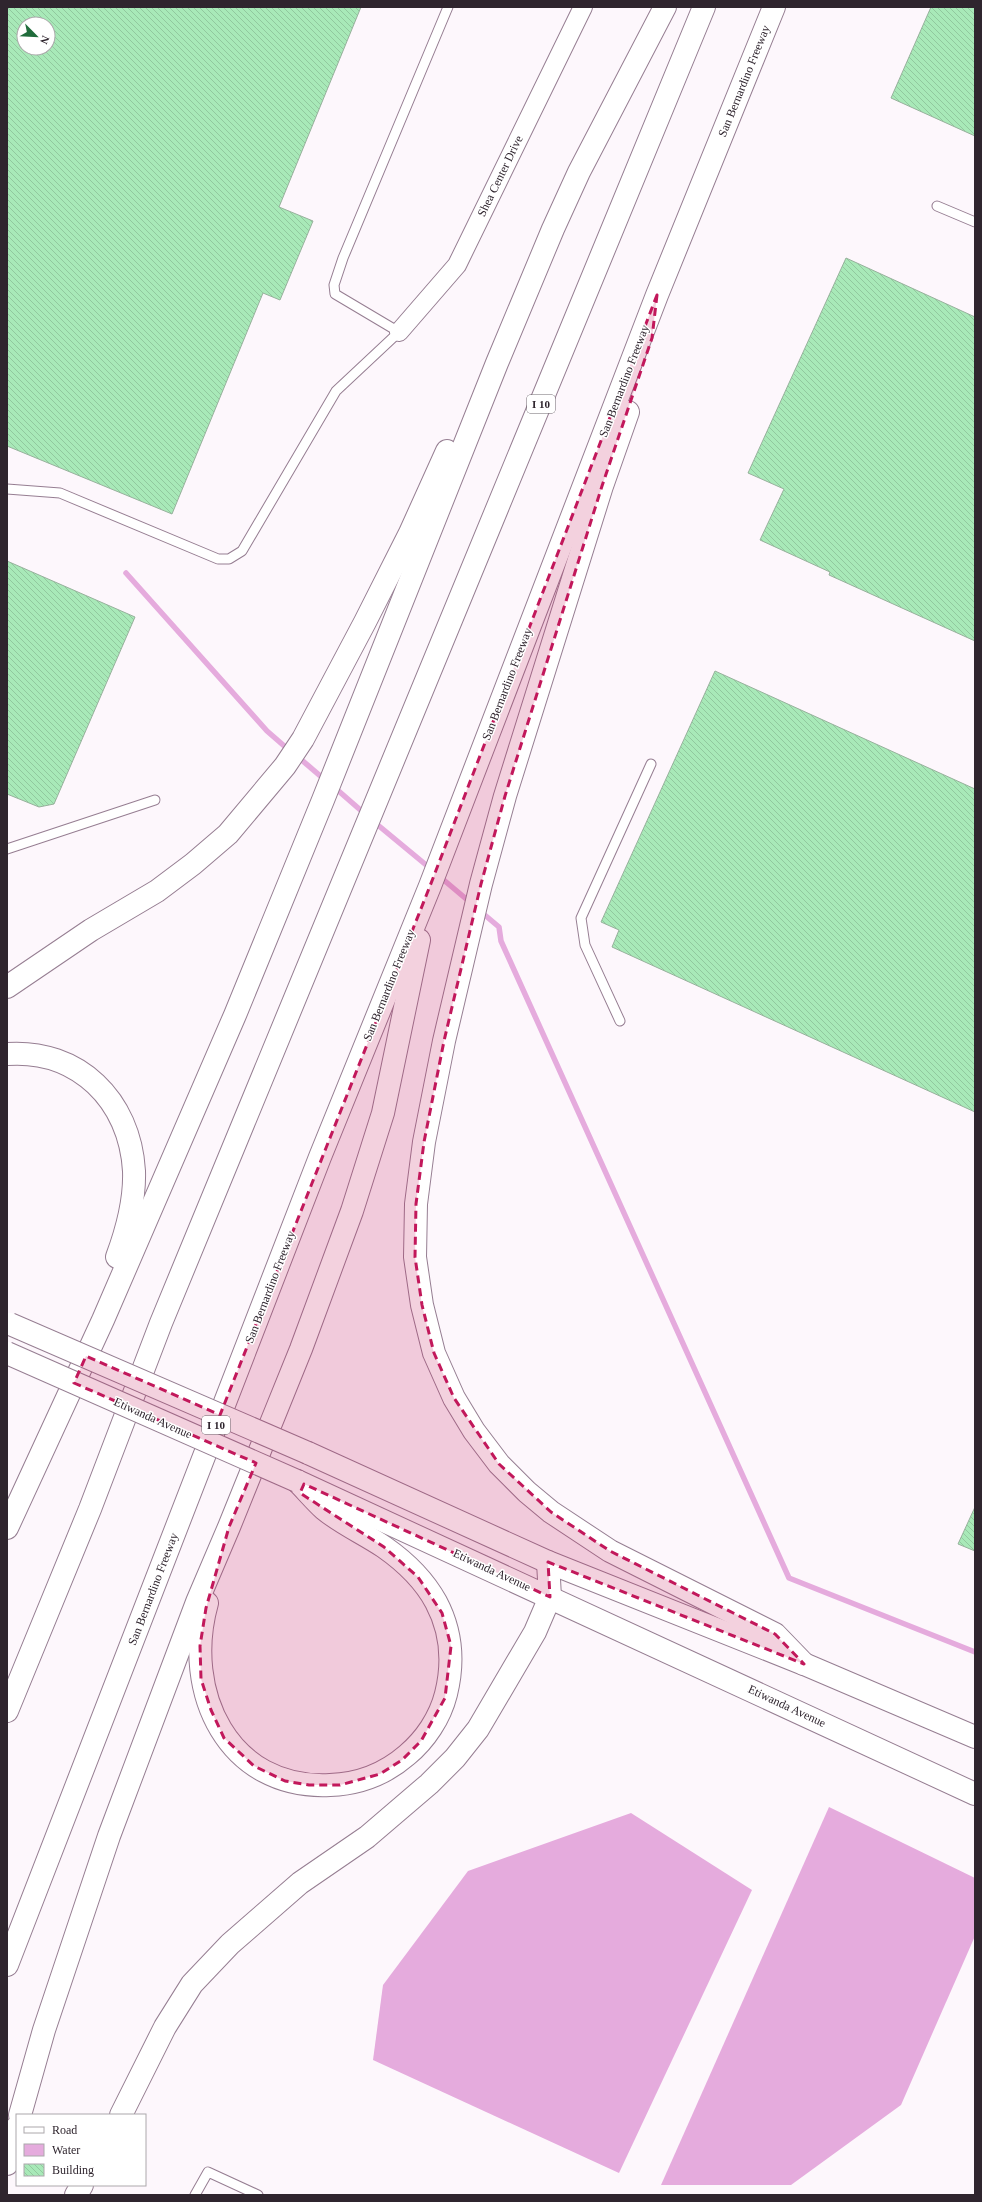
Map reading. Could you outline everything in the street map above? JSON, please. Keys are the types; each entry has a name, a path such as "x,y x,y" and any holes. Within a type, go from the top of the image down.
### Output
{"main road":[{"path":"7,1528 89,1349 235,1015 323,800 497,363 579,172 665,7"},
{"name":"I 10","path":"7,1712 90,1509 161,1323 704,7"},
{"name":"San Bernardino Freeway","path":"7,1965 320,1157 430,886 657,295 774,7"},
{"path":"7,987 91,930 157,891 193,864 228,834 285,766 303,739 410,532 477,382 516,289 559,198 579,172"},
{"path":"657,295 652,338 599,494 505,796 482,884 444,1042 424,1142 416,1204 415,1257 422,1305 434,1353 454,1398 474,1431 499,1464 527,1492 552,1512 610,1551 775,1634 804,1664"},
{"path":"20,2114 46,2023 104,1850 197,1602 307,1334 352,1211 383,1114 430,886"},
{"path":"7,1054 49,1056 80,1071 97,1084 105,1093 122,1121 130,1142 134,1172 132,1194 123,1240 91,1326 89,1349"},
{"path":"8,1322 308,1453 548,1562 804,1664 975,1737"},
{"name":"Etiwanda Avenue","path":"7,1354 297,1481 550,1596 975,1794"},
{"path":"229,1527 206,1608 200,1646 201,1679 211,1710 224,1738 241,1755 262,1770 285,1781 309,1785 352,1783 380,1774 396,1764 421,1741 442,1707 448,1685 451,1659 449,1634 446,1622 425,1585 403,1562 384,1547 325,1510 297,1481"},
{"path":"122,2114 165,2027 192,1984 230,1944 300,1882 367,1837 430,1784 455,1758 478,1729 526,1646 550,1596 548,1562"},
{"path":"7,2164 16,2131"},
{"path":"76,2195 81,2186"}],"street":[{"name":"Shea Center Drive","path":"399,332 457,265 583,7"}],"lane":[{"path":"7,489 60,493 218,559 230,559 242,551 336,391 399,332 335,294 334,285 343,258 448,7"},
{"path":"937,206 975,222"},
{"path":"620,1021 585,945 581,918 651,764"},
{"path":"7,849 155,800"},
{"path":"195,2195 208,2172 258,2195"}],"highlighted area":[{"path":"657,295 652,338 602,486 505,796 481,884 444,1041 424,1142 416,1204 415,1257 422,1305 434,1353 454,1398 499,1464 551,1512 610,1551 775,1634 804,1664 548,1562 550,1597 304,1484 300,1493 384,1547 418,1577 442,1613 451,1646 445,1698 421,1741 402,1760 380,1774 340,1785 309,1785 285,1781 254,1766 224,1738 211,1710 201,1679 200,1646 206,1608 229,1527 256,1463 74,1383 86,1356 220,1415 430,886"}],"water":[{"path":"829,1807 975,1878 975,1936 901,2105 791,2185 661,2185"},
{"path":"631,1813 752,1890 619,2173 373,2060 383,1985 468,1871"}],"building":[{"path":"7,7 361,7 279,207 313,221 280,300 263,293 172,514 7,446"},
{"path":"931,7 975,7 975,136 891,98"},
{"path":"846,258 975,317 975,641 829,575 830,572 760,540 784,489 748,473"},
{"path":"7,561 135,617 54,804 39,807 7,794"},
{"path":"715,671 975,789 975,1112 612,947 619,930 601,922"},
{"path":"975,1507 975,1551 958,1544"}],"waterway":[{"path":"126,573 267,731 290,751"},
{"path":"297,756 325,780"},
{"path":"334,787 365,814"},
{"path":"373,821 431,869"},
{"path":"439,876 471,903"},
{"path":"480,911 499,927 501,941 789,1578 975,1652"}]}
